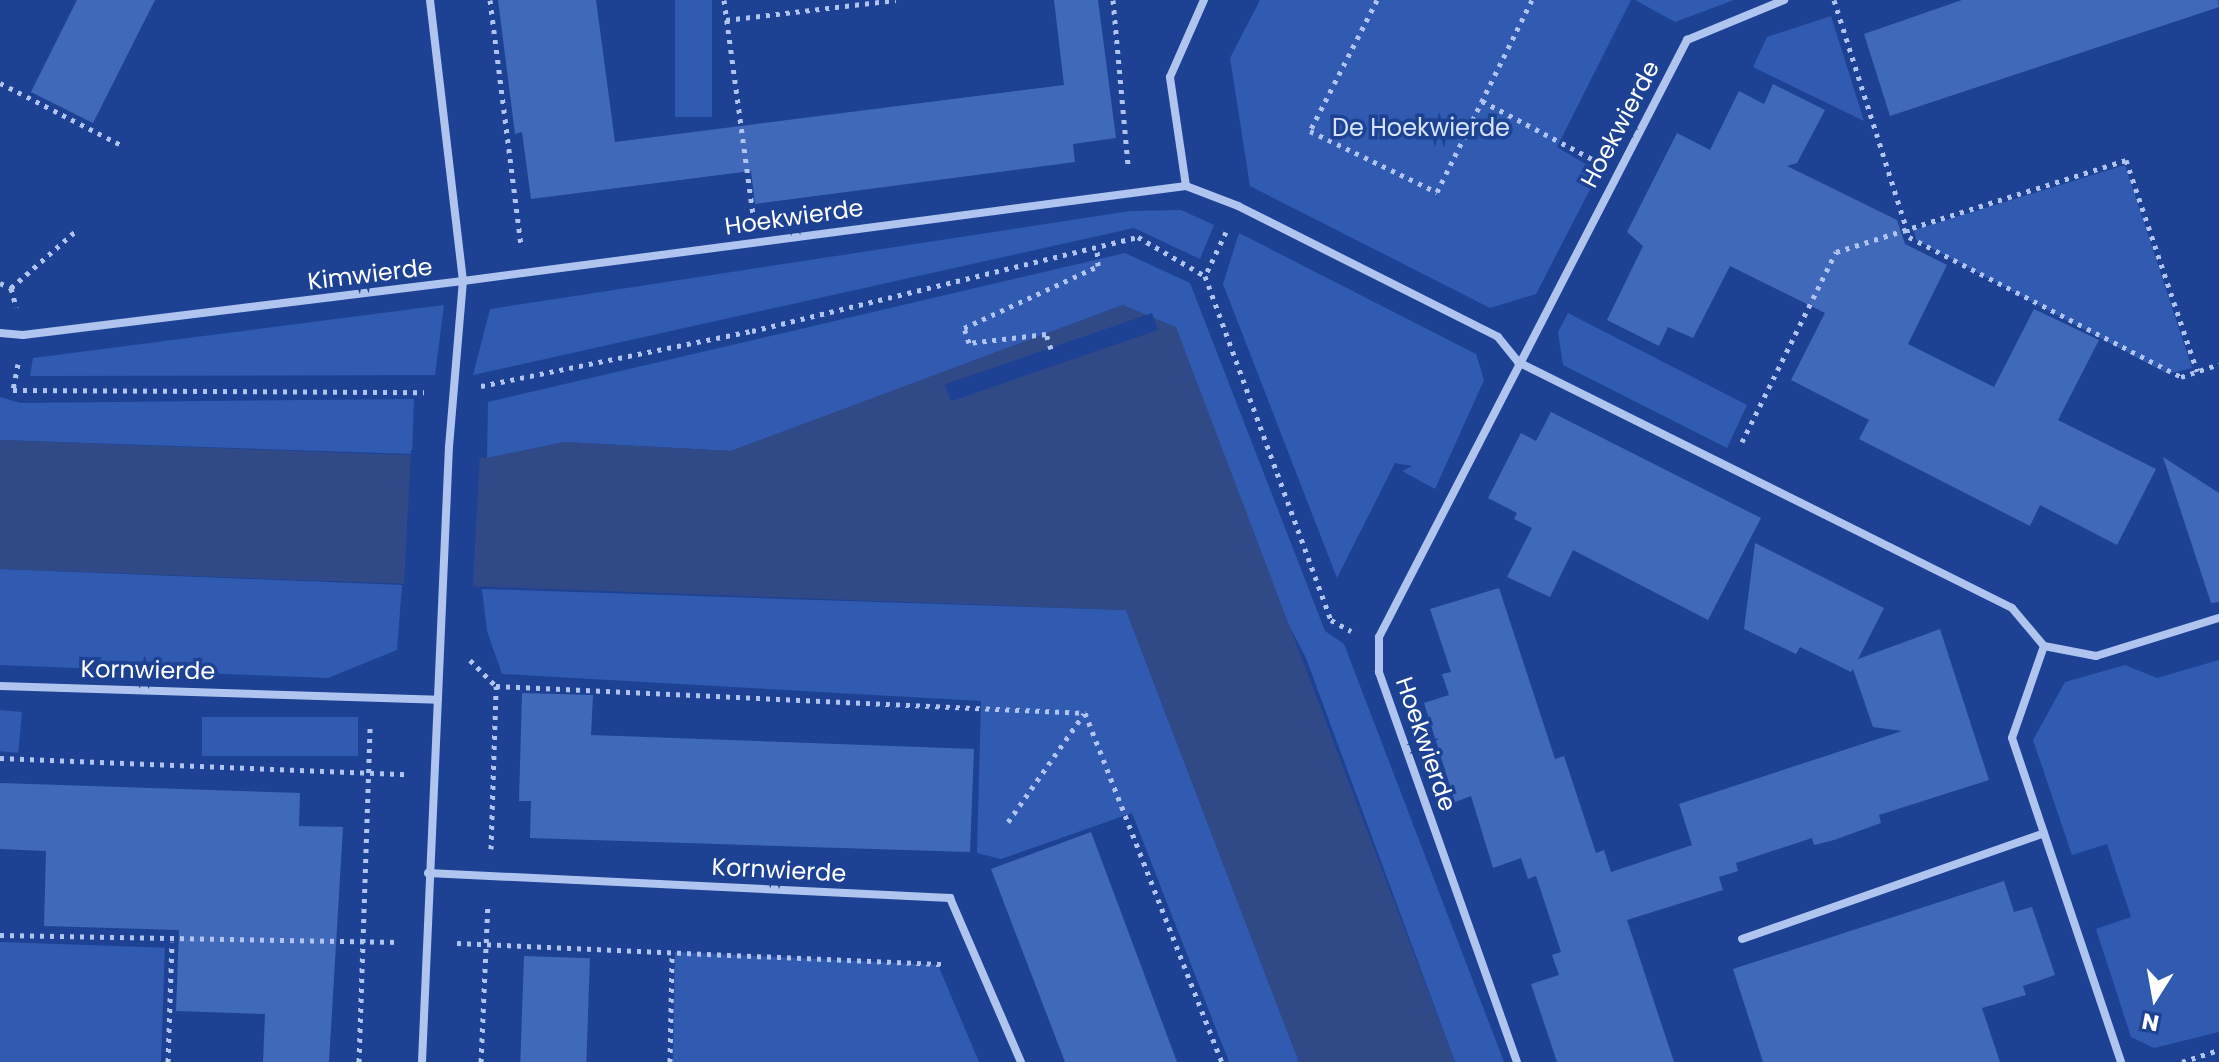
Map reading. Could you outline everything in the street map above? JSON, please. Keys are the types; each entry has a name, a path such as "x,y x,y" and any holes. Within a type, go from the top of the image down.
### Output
{"street":[{"name":"Kimwierde","path":"0,333 23,335 463,281 430,0"},
{"path":"1186,186 1170,77 1204,0"},
{"name":"Hoekwierde","path":"1517,1062 1379,672 1379,637 1518,362 1687,40 1784,0"},
{"name":"Hoekwierde","path":"463,281 1186,186 1238,206 1498,337 1518,362 2012,608 2044,646"},
{"path":"422,1062 449,447 463,281"},
{"path":"2121,1062 2012,738 2044,646 2096,656 2219,618"},
{"name":"Kornwierde","path":"0,686 438,700"},
{"path":"1742,939 2044,833"},
{"name":"Kornwierde","path":"428,873 950,898 1021,1062"}],"path":[{"path":"490,0 525,273"},
{"path":"724,0 757,242"},
{"path":"726,20 896,0"},
{"path":"1113,0 1130,193"},
{"path":"1377,0 1310,131 1437,192 1532,0"},
{"path":"1834,0 1909,237 2181,377 2219,364"},
{"path":"0,83 123,146"},
{"path":"1482,101 1617,172"},
{"path":"1729,467 1836,252 1906,227 2126,160 2197,371"},
{"path":"1205,276 1238,206"},
{"path":"0,283 11,288 78,229"},
{"path":"23,335 13,390 453,392 752,331 1138,237 1205,276 1331,620 1346,631 1365,629 1379,637"},
{"path":"1051,349 1046,334 969,343 964,328 1098,266 1097,247"},
{"path":"440,652 464,653 496,686 1085,713"},
{"path":"359,1062 372,696"},
{"path":"1008,822 1085,713"},
{"path":"1085,713 1222,1062"},
{"path":"0,758 433,775"},
{"path":"0,935 172,942 426,942 980,966"},
{"path":"168,1062 172,942"},
{"path":"670,1062 672,953"},
{"path":"2182,1062 2219,1050"}],"green space":[{"path":"675,0 712,0 712,117 675,117"},
{"name":"De Hoekwierde","path":"1260,0 1631,0 1557,147 1599,172 1536,294 1490,308 1250,186 1230,58"},
{"path":"1635,0 1734,0 1675,22"},
{"path":"1831,16 1864,121 1753,67 1767,37"},
{"path":"2125,165 2192,368 2168,374 1916,240 1914,230"},
{"path":"1181,210 1214,225 1200,259 1134,228 473,375 490,309 1130,211"},
{"path":"1239,233 1476,354 1484,380 1435,489 1402,471 1412,466 1395,463 1337,578 1223,284"},
{"path":"1125,253 1190,283 1325,631 1344,644 1504,1062 1455,1062 1306,658 1123,305 731,451 565,442 487,458 488,402"},
{"path":"444,305 435,375 30,376 33,358"},
{"path":"1568,313 1747,405 1727,448 1563,365 1558,332"},
{"path":"0,397 20,403 414,399 412,454 0,440"},
{"path":"0,569 402,585 397,650 328,678 0,665"},
{"path":"482,589 1126,610 1299,1062 1229,1062 1132,813 1001,859 977,853 981,701 502,674 487,631"},
{"path":"2219,660 2219,1032 2154,1048 2131,1037 2096,929 2131,917 2107,844 2072,855 2033,740 2065,682 2125,665 2157,678"},
{"path":"0,710 22,712 18,753 0,751"},
{"path":"202,717 358,717 358,756 202,756"},
{"path":"0,942 165,948 161,1062 0,1062"},
{"path":"675,952 938,965 979,1062 673,1062"}],"shaded area":[{"path":"1123,305 1176,327 1455,1062 1299,1062 1126,610 0,569 0,440 487,458 565,442 731,451"}],"pier":[{"path":"1152,313 1158,330 951,401 945,384"},
{"path":"411,450 480,454 473,592 404,589"}],"building":[{"path":"77,0 155,0 93,123 31,92"},
{"path":"498,0 596,0 615,142 1064,85 1054,0 1098,0 1116,138 1073,144 1075,162 755,204 751,171 531,199 522,132 515,134"},
{"path":"1962,0 2218,0 2219,7 1890,116 1864,34"},
{"path":"1773,84 1825,110 1797,163 1787,166 1897,220 1905,244 1947,265 1908,344 1994,387 2034,309 2099,340 2058,420 2156,469 2117,545 2040,505 2030,526 1859,439 1869,420 1791,380 1825,313 1730,266 1693,338 1668,327 1659,346 1607,320 1643,246 1627,232 1677,133 1710,150 1739,91 1764,104"},
{"path":"1551,412 1761,518 1708,620 1573,550 1550,597 1507,577 1532,528 1514,519 1517,513 1488,498 1521,433 1536,441"},
{"path":"2163,457 2219,493 2219,602 2211,603"},
{"path":"1755,543 1884,608 1858,659 1940,629 1989,780 1879,815 1881,823 1834,840 1814,845 1812,838 1736,863 1738,871 1719,877 1723,890 1627,920 1674,1062 1557,1062 1531,984 1559,975 1552,955 1561,952 1536,876 1528,879 1521,858 1493,868 1471,796 1455,802 1424,703 1449,695 1442,674 1451,672 1430,609 1499,588 1555,759 1564,756 1596,853 1604,850 1611,872 1692,845 1679,804 1902,731 1873,727 1853,669 1851,672 1800,647 1796,654 1744,629"},
{"path":"522,693 593,695 591,735 974,749 970,852 530,838 531,801 519,801"},
{"path":"0,783 300,793 299,826 343,827 329,1062 263,1062 265,1014 176,1011 179,930 44,926 46,851 0,849"},
{"path":"1091,832 1177,1062 1065,1062 991,869"},
{"path":"2004,881 2014,912 2032,907 2055,975 2023,986 2026,995 1982,1008 2000,1062 1763,1062 1733,969"},
{"path":"524,956 590,958 586,1062 520,1062"}]}
